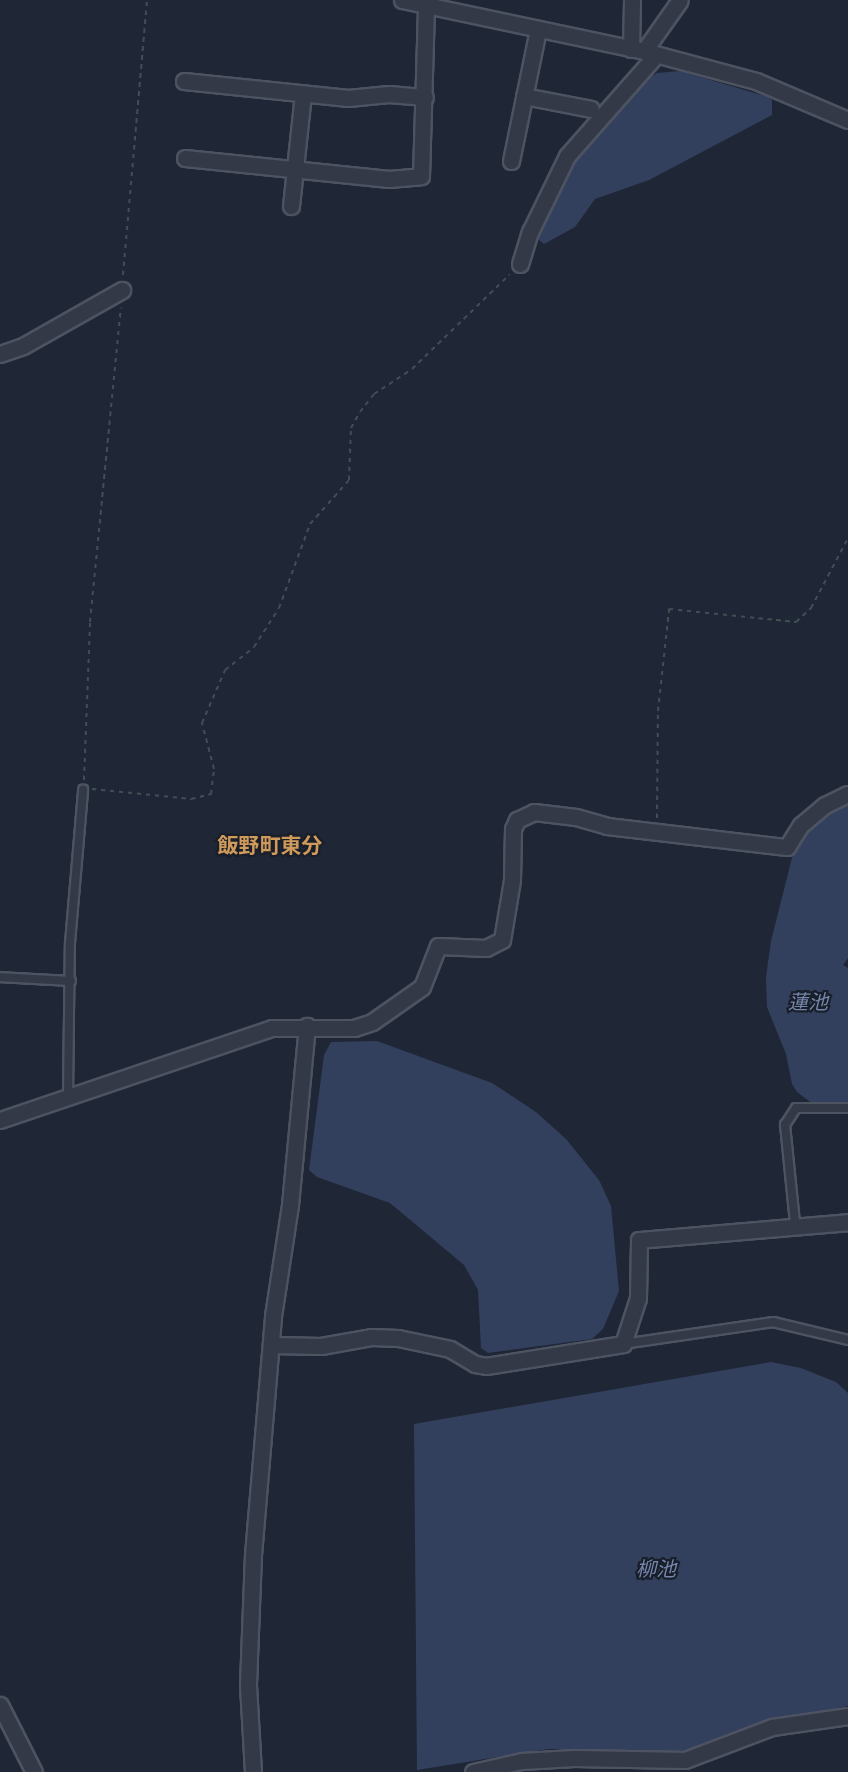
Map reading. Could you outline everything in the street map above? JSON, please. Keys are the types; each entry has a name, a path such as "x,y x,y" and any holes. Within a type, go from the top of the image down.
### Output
{"street":[{"path":"402,0 644,52 756,81 848,120"},
{"path":"633,0 644,52"},
{"path":"520,264 530,232 567,156 680,0"},
{"path":"184,158 389,179 421,176 426,5"},
{"path":"511,161 538,29"},
{"path":"184,81 348,98 389,94 425,96"},
{"path":"291,206 303,94"},
{"path":"524,96 591,109"},
{"path":"0,354 23,346 122,290"},
{"path":"0,1120 272,1028 307,1026 354,1028 372,1022 422,987 438,946 486,948 502,940 512,880 513,829 517,820 534,812 656,832 787,848 801,825 825,805 848,794"},
{"path":"253,1772 248,1684 252,1566 272,1345 307,1026"},
{"path":"272,1345 321,1346 372,1337 398,1338 450,1349 475,1364 486,1366 623,1344 638,1298 639,1240 795,1223 848,1222"},
{"path":"0,1705 34,1772"},
{"path":"472,1772 522,1761 574,1758 686,1761 772,1727 848,1716"}],"lane":[{"path":"68,1097 70,943 83,790"},
{"path":"0,977 71,981"},
{"path":"795,1223 785,1125 796,1108 848,1108"},
{"path":"623,1344 773,1322 848,1340"}],"path":[{"path":"147,0 90,622 83,790 100,788 192,799 211,794 214,769 202,723 225,670 254,647 279,608 310,524 349,480 351,428 360,412 374,394 411,369 520,264"},
{"path":"656,832 658,711 669,609 796,622 811,608 848,538"}],"water":[{"path":"680,71 768,97 772,100 772,115 649,180 595,199 575,227 544,244 537,238 541,222 575,160 592,137 642,82 657,73"},
{"name":"蓮池","path":"848,804 848,958 843,965 848,968 848,1102 813,1104 797,1092 792,1084 786,1054 767,1007 766,977 771,941 797,838 818,819"},
{"path":"377,1041 492,1083 536,1112 566,1139 599,1180 611,1206 619,1291 603,1329 592,1339 488,1353 481,1348 478,1290 464,1265 390,1203 317,1177 309,1170 324,1055 331,1042"},
{"name":"柳池","path":"771,1362 801,1368 836,1382 848,1393 848,1706 758,1724 707,1747 669,1753 548,1749 417,1770 414,1424"}],"district":[{"name":"飯野町東分","path":"270,845"}]}
